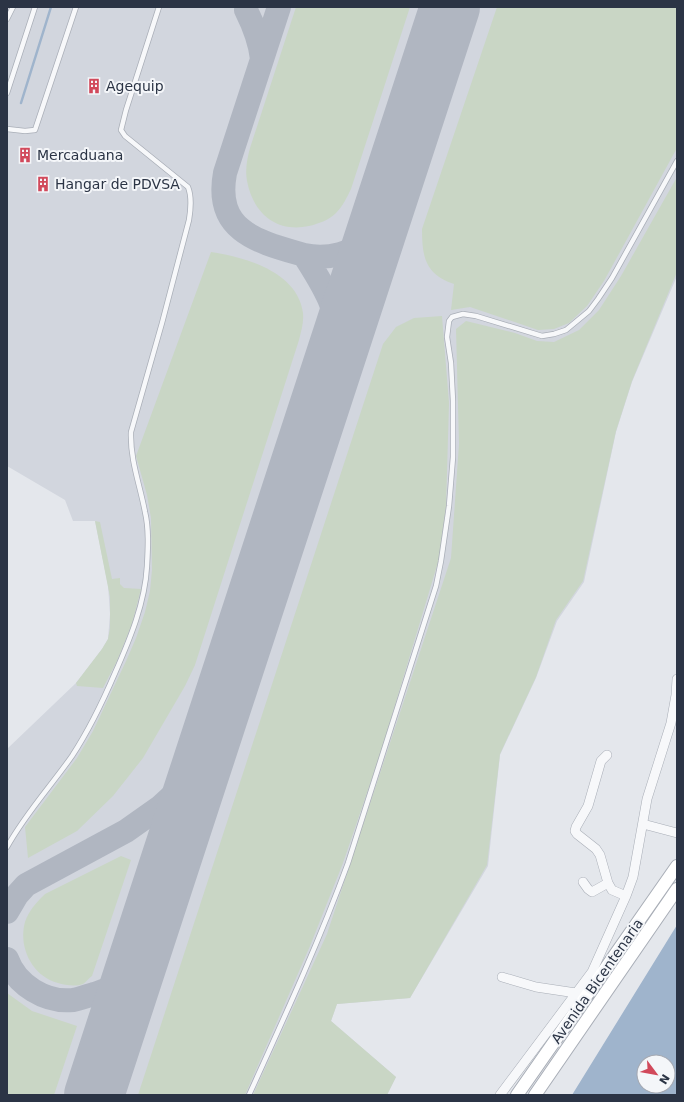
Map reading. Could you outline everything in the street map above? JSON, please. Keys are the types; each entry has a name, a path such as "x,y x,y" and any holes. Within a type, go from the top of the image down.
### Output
{"street":[{"path":"500,1095 592,972 626,896 633,877 647,799 671,723 677,679"},
{"path":"607,755 601,761 588,806 576,827 576,831 577,834 596,849 600,855 608,883 612,890 626,896"},
{"path":"642,824 677,833"},
{"name":"Avenida Bicentenaria","path":"517,1095 677,866"},
{"path":"583,882 592,892 608,883"},
{"name":"Avenida Bicentenaria","path":"534,1095 677,889"},
{"path":"502,977 536,987 576,993"}],"lane":[{"path":"7,19 13,7"},
{"path":"7,93 35,7"},
{"path":"7,129 25,131 35,130 76,7"},
{"path":"7,847 13,835 72,756 88,729 125,650 140,608 144,588 147,555 146,514 133,463 130,446 131,432 190,220 191,208 190,192 188,187 125,136 121,130 159,7"},
{"path":"249,1095 291,1005 338,890 386,747 436,586 446,533 453,457 453,401 451,363 447,337 449,321 452,317 463,314 476,316 542,336 554,334 570,327 589,311 598,299 677,161"}],"shaded area":[{"path":"7,7 677,7 677,276 632,382 616,432 584,582 557,621 536,678 500,755 488,866 410,998 337,1004 331,1021 396,1077 387,1095 7,1095 7,749 76,683 102,649 108,639 110,614 108,585 95,521 73,521 65,500 7,466"}],"green space":[{"path":"296,7 410,7 348,195 343,204 330,218 309,226 297,227 276,223 261,211 250,192 246,173 250,148"},
{"path":"497,7 677,7 677,148 604,281 587,306 569,323 554,329 538,330 470,307 451,310 454,284 444,280 431,270 424,256 422,229"},
{"path":"677,177 677,272 632,381 616,431 583,581 556,620 536,677 500,754 487,865 410,998 337,1004 331,1021 396,1077 387,1095 253,1095 327,934 451,558 459,444 456,329 466,321 515,333 537,341 554,342 579,330 599,310 621,276"},
{"path":"211,252 239,258 268,269 281,277 291,287 299,299 303,313 303,323 299,340 195,665 185,686 143,758 113,796 77,831 28,858 25,827 77,758 93,731 127,659 145,612 150,591 152,570 151,518 147,495 136,456"},
{"path":"442,316 449,403 446,507 439,559 380,755 343,863 310,946 245,1095 138,1095 383,344 396,327 414,318"},
{"path":"95,521 100,522 112,579 120,578 120,584 124,588 141,589 132,624 117,661 103,688 77,686 76,683 102,649 108,639 110,628 110,597"},
{"path":"121,856 131,860 92,976 83,984 70,985 58,983 41,974 29,959 24,941 23,932 25,922 31,910 45,894"},
{"path":"7,993 32,1011 77,1026 54,1095 7,1095"}],"water":[{"path":"677,925 677,1095 572,1095"}],"waterway":[{"path":"21,103 51,7"}],"taxiway":[{"path":"279,7 225,173 223,193 226,209 233,221 244,231 256,239 304,255"},
{"path":"246,10 252,22 260,46 262,59"},
{"path":"339,347 339,334 334,310 324,287 304,255 322,257 349,251 364,242 374,232 380,222"},
{"path":"7,912 17,895 26,885 126,831 160,807 184,785 194,773 208,747"},
{"path":"7,959 17,977 33,990 53,999 63,1000 78,999 109,989 118,984 138,963"}],"runway":[{"path":"94,1095 450,7"}],"place":[{"name":"Agequip","path":"94,86"},
{"name":"Mercaduana","path":"25,155"},
{"name":"Hangar de PDVSA","path":"43,184"}]}
